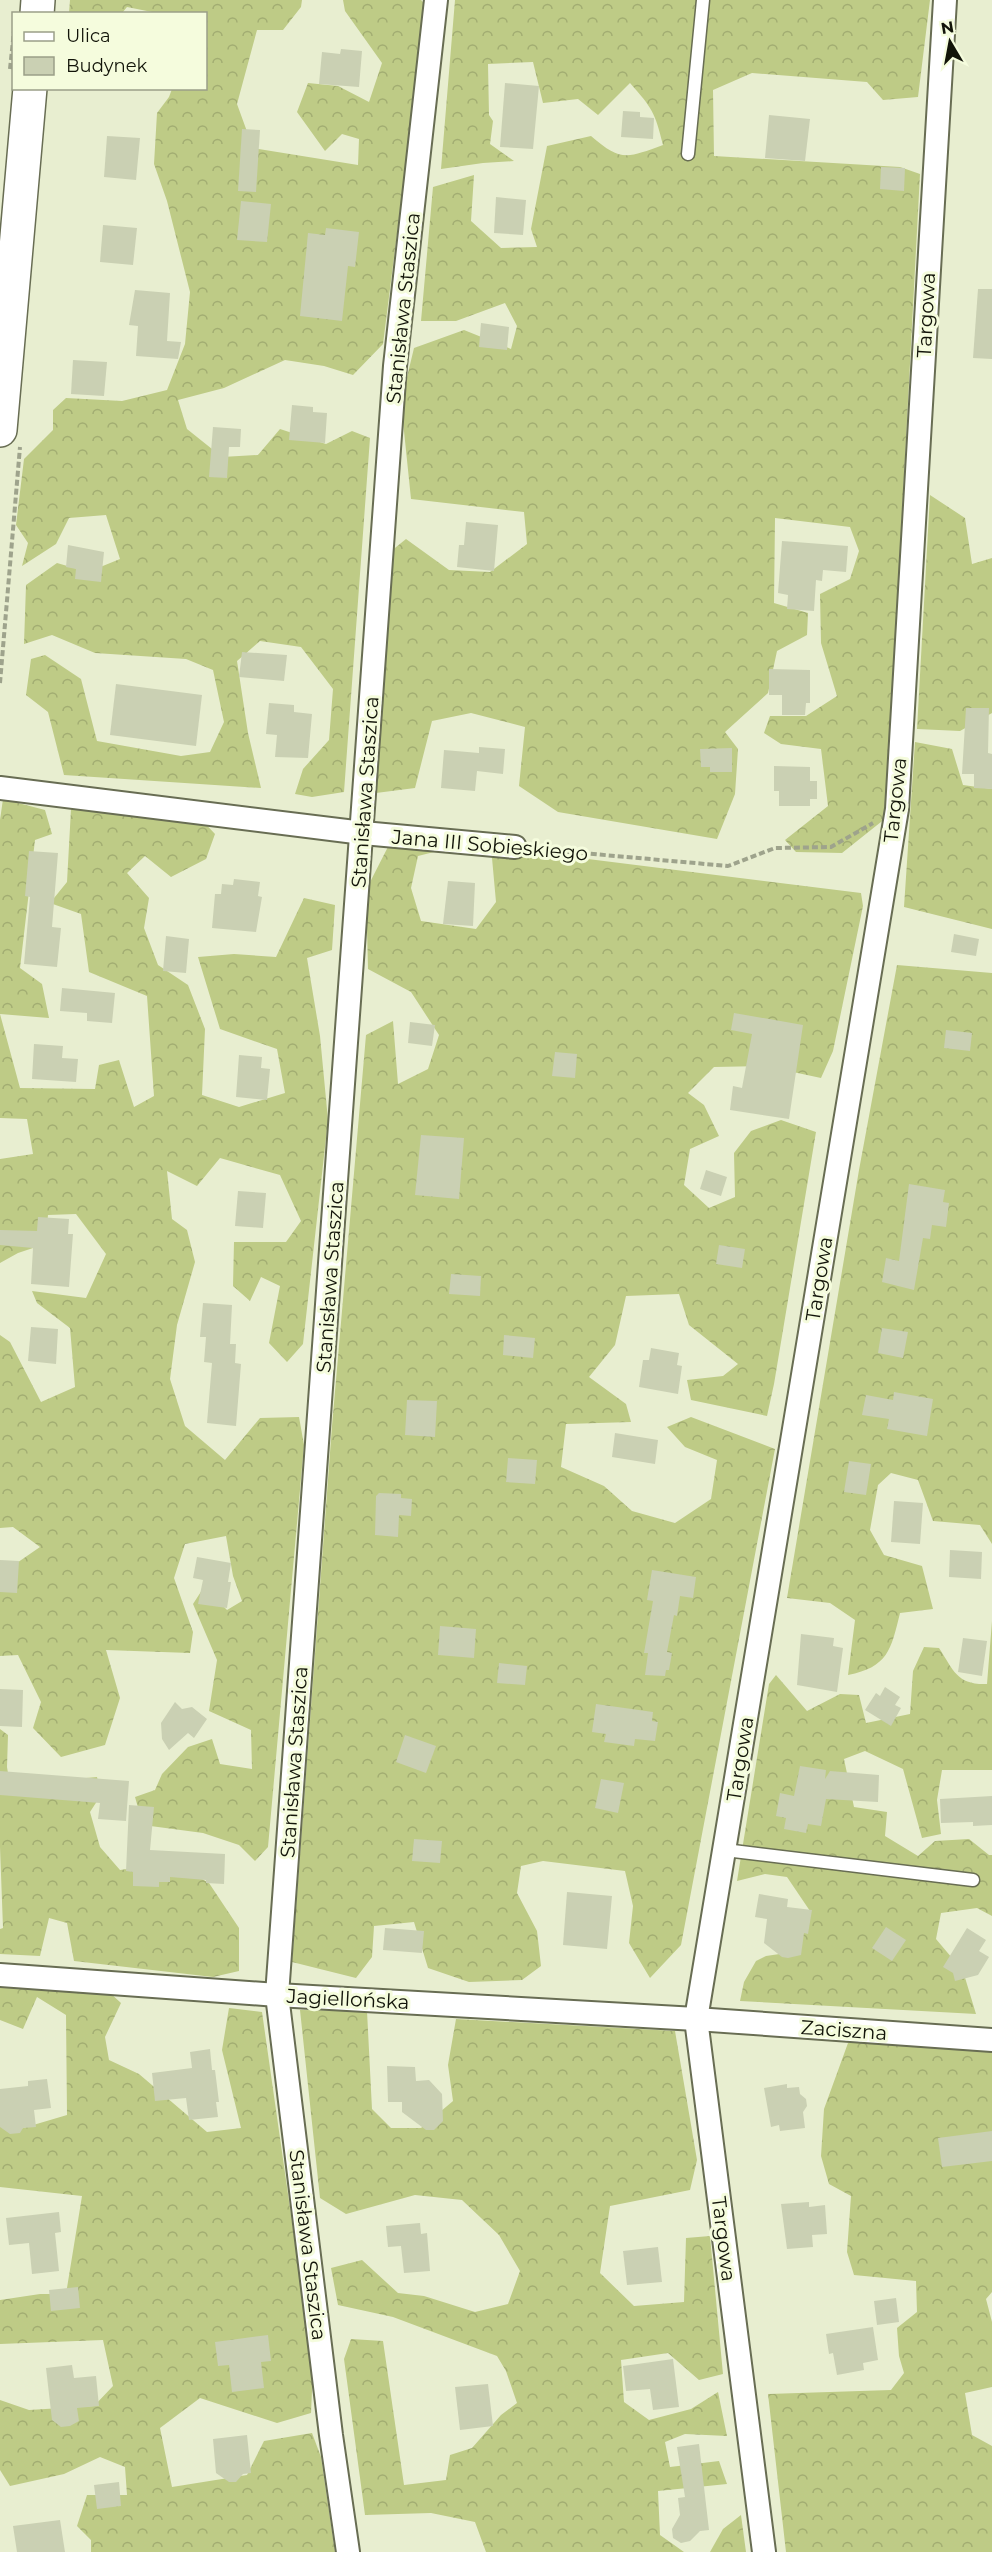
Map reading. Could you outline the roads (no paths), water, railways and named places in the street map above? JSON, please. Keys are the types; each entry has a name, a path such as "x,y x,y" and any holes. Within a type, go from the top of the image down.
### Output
{"street":[{"name":"Stanisława Staszica","path":"348,2552 331,2435 277,1995 363,833 395,366 436,0"},
{"name":"Targowa","path":"764,2552 696,2019 897,809 945,0"},
{"path":"0,430 30,90"},
{"name":"Jana III Sobieskiego","path":"0,788 363,833 515,847"},
{"name":"Jagiellońska","path":"0,1975 277,1995 696,2019"},
{"name":"Zaciszna","path":"696,2019 992,2040"}],"lane":[{"path":"688,154 703,0"},
{"path":"725,1850 973,1880"}]}
